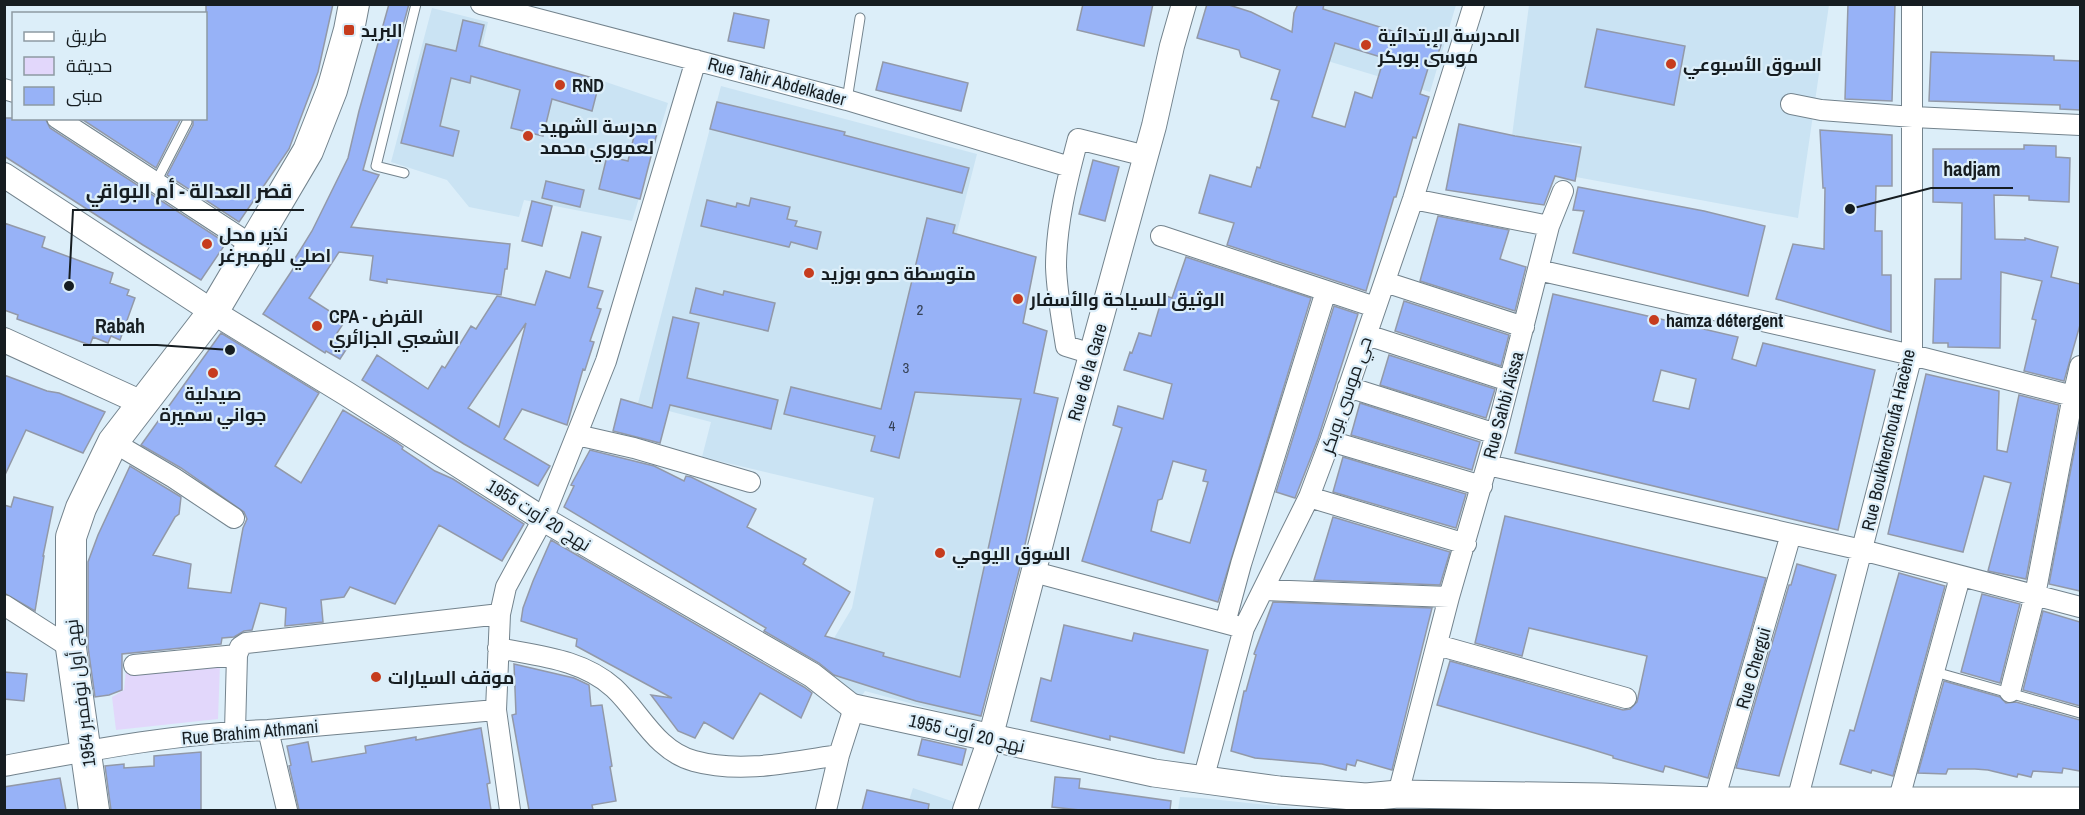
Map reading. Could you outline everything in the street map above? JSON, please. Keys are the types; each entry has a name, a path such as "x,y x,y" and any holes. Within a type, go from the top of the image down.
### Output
{"main road":[{"name":"نهج أول نوفمبر 1954","path":"94,810 70,648 70,537 81,508 113,442 213,312 308,151 332,90 354,4"},
{"name":"نهج 20 أوت 1955","path":"854,708 1154,773 1365,804 1398,795 1601,797 1714,801 2080,801"}],"street":[{"name":"Rue Tahir Abdelkader","path":"481,4 515,8 847,100 1070,167"},
{"name":"Rue de la Gare","path":"965,810 990,739 1146,156 1184,4"},
{"name":"حي موسى بوبكر","path":"1203,780 1244,628 1309,497 1330,441 1413,199 1474,4"},
{"name":"Rue Boukherchoufa Hacène","path":"1797,801 1912,355 1912,4"},
{"path":"510,810 496,710 500,614 507,587 543,519 606,361 696,60"},
{"path":"1791,104 1821,110 1913,117 2080,125"},
{"path":"60,120 253,246"},
{"path":"1092,354 1066,346 1059,298 1056,268 1058,240 1070,167 1078,139 1146,156"},
{"name":"نهج 20 أوت 1955","path":"4,175 213,312 543,519 812,675 854,708"},
{"name":"Rue Sahbi Aïssa","path":"1398,795 1449,597 1488,465 1549,226 1563,191"},
{"path":"1413,199 1549,226"},
{"path":"1161,236 1376,307"},
{"path":"1538,270 1912,355 2077,397"},
{"path":"1385,282 1524,327"},
{"path":"1225,623 1241,564 1326,291"},
{"path":"1367,335 1509,381"},
{"path":"4,340 142,402"},
{"path":"2010,692 2035,595 2077,397 2080,366"},
{"path":"1348,387 1496,434"},
{"path":"577,435 654,454 750,482"},
{"path":"1330,441 1482,486"},
{"path":"113,442 174,478 234,518"},
{"path":"1488,465 1862,550 2080,607"},
{"path":"1309,497 1466,544"},
{"name":"Rue Chergui","path":"1714,801 1791,534"},
{"path":"1034,572 1244,628"},
{"path":"1898,802 1960,577"},
{"path":"1264,590 1449,597"},
{"path":"4,605 70,648"},
{"path":"236,731 237,655 240,647 246,643 500,614"},
{"path":"1437,645 1626,698"},
{"path":"498,648 566,661 593,673 614,688 646,728 671,750 692,761 746,767 839,755"},
{"path":"134,665 237,655"},
{"path":"826,810 839,755 854,708"},
{"name":"Rue Brahim Athmani","path":"4,766 86,751 236,731 496,710"},
{"path":"268,730 287,810"}],"lane":[{"path":"404,173 376,166 416,4"},
{"path":"847,100 860,18"},
{"path":"156,182 187,122"},
{"path":"1935,672 2080,713"}],"shaded area":[{"name":"المدرسة الإبتدائية موسى بوبكر","path":"1297,5 1456,5 1430,92 1288,49"},
{"name":"السوق الأسبوعي","path":"1529,5 1829,5 1798,218 1576,177 1581,144 1512,136"},
{"name":"مدرسة الشهيد لعموري محمد","path":"432,8 488,22 475,77 591,111 600,80 668,103 632,221 524,200 519,217 469,207 447,180 391,162"},
{"name":"متوسطة حمو بوزيد","path":"721,86 977,154 916,392 1049,399 980,722 865,691 854,708 812,675 852,608 874,498 702,457 711,422 638,403"},
{"path":"913,788 978,810 906,810"},
{"path":"1180,797 1201,798 1314,810 1178,810"}],"green space":[{"path":"220,664 218,719 116,730 112,697 124,690 126,670"}],"building":[{"path":"206,4 333,4 318,72 289,149 239,222 167,175 193,125 193,120 207,120"},
{"path":"389,4 409,4 363,170 379,175 351,227 510,244 507,269 505,269 501,295 387,279 387,283 370,280 373,256 339,252 309,298 345,321 337,333 351,342 340,359 326,351 325,353 263,314 297,263 294,260 312,231 348,158"},
{"path":"1083,4 1153,4 1144,46 1077,30"},
{"path":"1207,4 1226,4 1251,12 1292,32 1294,13 1298,4 1324,4 1323,9 1411,37 1412,33 1442,42 1435,63 1430,62 1420,94 1429,97 1416,138 1413,137 1366,291 1227,245 1234,223 1199,213 1210,175 1251,187 1257,167 1260,168 1279,101 1271,99 1280,70 1241,57 1239,50 1197,38","holes":["1335,43 1384,58 1372,98 1355,92 1345,127 1312,117"]},
{"path":"1848,4 1895,4 1892,101 1845,99"},
{"path":"734,13 769,20 764,48 728,41"},
{"path":"463,20 484,25 479,46 600,80 592,111 552,99 543,136 511,128 520,90 471,76 470,83 451,78 440,126 459,131 453,156 401,143 426,44 456,51"},
{"path":"1597,29 1685,46 1674,105 1585,87"},
{"path":"1931,52 2054,56 2054,60 2080,61 2080,110 2060,109 2060,105 1929,101"},
{"path":"883,62 968,83 961,111 876,90"},
{"path":"717,102 845,132 844,135 969,168 962,193 710,129"},
{"path":"4,118 46,120 50,128 226,243 201,280 4,156"},
{"path":"83,120 180,120 156,168"},
{"path":"1459,124 1581,147 1575,181 1555,176 1544,205 1446,190"},
{"path":"636,128 657,133 640,199 599,189 607,156 628,161"},
{"path":"1820,130 1892,135 1892,186 1876,186 1875,231 1882,231 1882,275 1891,275 1891,332 1776,299 1793,244 1824,249 1825,188 1823,188"},
{"path":"2024,145 2056,146 2056,157 2070,158 2069,202 2029,200 2029,196 1994,195 1995,239 2025,240 2025,238 2058,247 2051,277 2080,284 2080,325 2064,381 2024,371 2036,320 2032,319 2042,281 2001,272 2000,348 1948,347 1948,343 1933,343 1935,279 1961,279 1962,203 1933,202 1933,149 2024,149"},
{"path":"1093,160 1119,167 1105,221 1079,214"},
{"path":"546,181 584,190 580,207 542,198"},
{"path":"1578,187 1704,211 1765,226 1748,296 1573,253 1584,211 1573,210"},
{"path":"751,198 790,207 787,219 797,221 795,226 821,232 817,249 791,242 789,247 701,226 707,200 736,207 737,203 749,206"},
{"path":"532,201 552,206 542,246 522,241"},
{"path":"1438,216 1509,230 1500,259 1526,267 1515,311 1420,281"},
{"path":"927,218 955,225 953,233 1036,257 1023,323 1047,331 1034,393 1058,398 1020,567 981,716 916,701 834,675 819,663 764,631 766,628 564,507 574,486 571,485 590,450 654,466 684,481 686,476 691,477 756,509 747,527 806,559 803,564 850,592 825,636 884,653 883,656 960,677 1021,399 915,392 899,458 871,451 875,436 784,414 791,387 881,409"},
{"path":"4,223 45,237 42,247 113,273 110,283 129,290 127,295 135,298 120,340 111,336 108,343 93,337 90,345 17,319 18,315 4,310"},
{"path":"582,232 601,237 588,287 603,291 597,308 601,309 590,341 594,342 585,370 583,369 567,425 522,409 504,439 550,466 538,486 464,444 362,380 377,355 428,389 442,366 445,368 471,326 476,329 497,296 535,305 546,271 570,278","holes":["526,323 499,427 468,408"]},
{"path":"1186,257 1311,298 1218,602 1082,561 1122,428 1113,425 1118,406 1163,419 1172,384 1124,370 1139,333 1151,336 1163,295 1172,298","holes":["1173,461 1206,470 1203,481 1208,482 1190,543 1151,531 1158,500 1162,499"]},
{"path":"696,288 723,295 724,291 775,303 768,331 690,313"},
{"path":"1553,294 1738,337 1732,359 1756,366 1763,343 1875,370 1838,530 1515,453","holes":["1661,370 1696,379 1689,409 1653,401"]},
{"path":"1404,301 1509,335 1501,366 1395,331"},
{"path":"1334,306 1358,314 1318,439 1295,498 1276,492"},
{"path":"673,317 699,323 687,378 778,400 771,429 670,405 660,443 613,431 621,399 652,408"},
{"path":"221,333 319,393 275,466 301,483 343,410 396,442 403,447 402,449 435,471 453,479 524,524 502,561 439,525 395,604 350,587 344,597 321,600 323,622 285,626 286,608 260,603 252,630 244,631 234,637 222,638 221,644 122,654 122,690 95,697 88,647 88,562 130,466 181,497 179,514 153,555 191,564 188,588 231,593 243,528 247,519 244,512 181,468 141,445"},
{"path":"1389,355 1495,389 1486,418 1380,385"},
{"path":"1926,374 1999,391 1997,450 2007,452 2019,395 2059,405 2026,579 1988,571 2011,483 1984,476 1963,552 1888,534"},
{"path":"4,375 47,391 59,393 105,412 83,453 26,430 4,477"},
{"path":"1360,403 1480,442 1472,470 1351,435"},
{"path":"2080,421 2080,591 2049,584"},
{"path":"1343,457 1466,494 1456,528 1333,492"},
{"path":"14,497 53,507 35,611 4,593 4,505 11,507"},
{"path":"1505,516 1766,578 1708,778 1665,766 1663,772 1437,705 1450,661 1623,710 1630,709 1637,702 1647,656 1529,628 1522,656 1475,643"},
{"path":"1333,517 1450,552 1440,585 1314,580"},
{"path":"551,540 804,687 812,693 801,718 760,693 733,739 704,722 695,738 678,731 651,695 672,698 576,646 577,639 521,621 523,608 533,581"},
{"path":"1797,564 1836,575 1779,776 1736,768 1789,585 1791,585"},
{"path":"1899,573 1945,586 1893,776 1872,770 1871,773 1840,764 1850,730 1854,731"},
{"path":"1982,594 2020,604 2000,683 1961,672"},
{"path":"1273,602 1432,608 1392,770 1357,760 1355,766 1347,764 1346,770 1322,764 1255,758 1231,751 1244,691 1246,691 1256,655 1254,654"},
{"path":"2043,611 2080,622 2080,706 2023,690"},
{"path":"1064,625 1132,641 1134,633 1208,650 1184,753 1110,736 1110,740 1031,721 1041,678 1051,681"},
{"path":"514,664 574,678 589,685 591,706 602,705 616,801 592,805 593,810 529,810 512,715 516,714"},
{"path":"4,672 27,674 24,701 4,699"},
{"path":"1944,681 2000,697 2006,703 2016,702 2080,720 2080,771 2063,768 2062,773 2033,771 2031,777 2018,774 2017,777 1975,769 1948,769 1946,774 1918,773"},
{"path":"481,728 490,783 487,784 491,810 299,810 287,746 308,742 312,762 366,753 365,746 416,737 416,740"},
{"path":"922,739 966,749 962,765 918,755"},
{"path":"201,752 201,810 111,810 105,766 124,764 124,768 154,766 154,756"},
{"path":"1055,777 1080,779 1079,788 1171,801 1170,810 1080,810 1052,807"},
{"path":"60,778 66,810 4,810 4,787"},
{"path":"867,790 929,804 928,810 862,810"}],"place":[{"name":"البريد","path":"349,30"},
{"name":"المدرسة الإبتدائية موسى بوبكر","path":"1366,45"},
{"name":"السوق الأسبوعي","path":"1671,64"},
{"name":"RND","path":"560,85"},
{"name":"مدرسة الشهيد لعموري محمد","path":"528,136"},
{"name":"hadjam","path":"1850,209"},
{"name":"نذير محل اصلي للهمبرغر","path":"207,244"},
{"name":"متوسطة حمو بوزيد","path":"809,273"},
{"name":"قصر العدالة - أم البواقي","path":"69,286"},
{"name":"الوثيق للسياحة والأسفار","path":"1018,299"},
{"name":"hamza détergent","path":"1654,320"},
{"name":"CPA - القرض الشعبي الجزائري","path":"317,326"},
{"name":"Rabah","path":"230,350"},
{"name":"صيدلية جواني سميرة","path":"213,373"},
{"name":"السوق اليومي","path":"940,553"},
{"name":"موقف السيارات","path":"376,677"}]}
